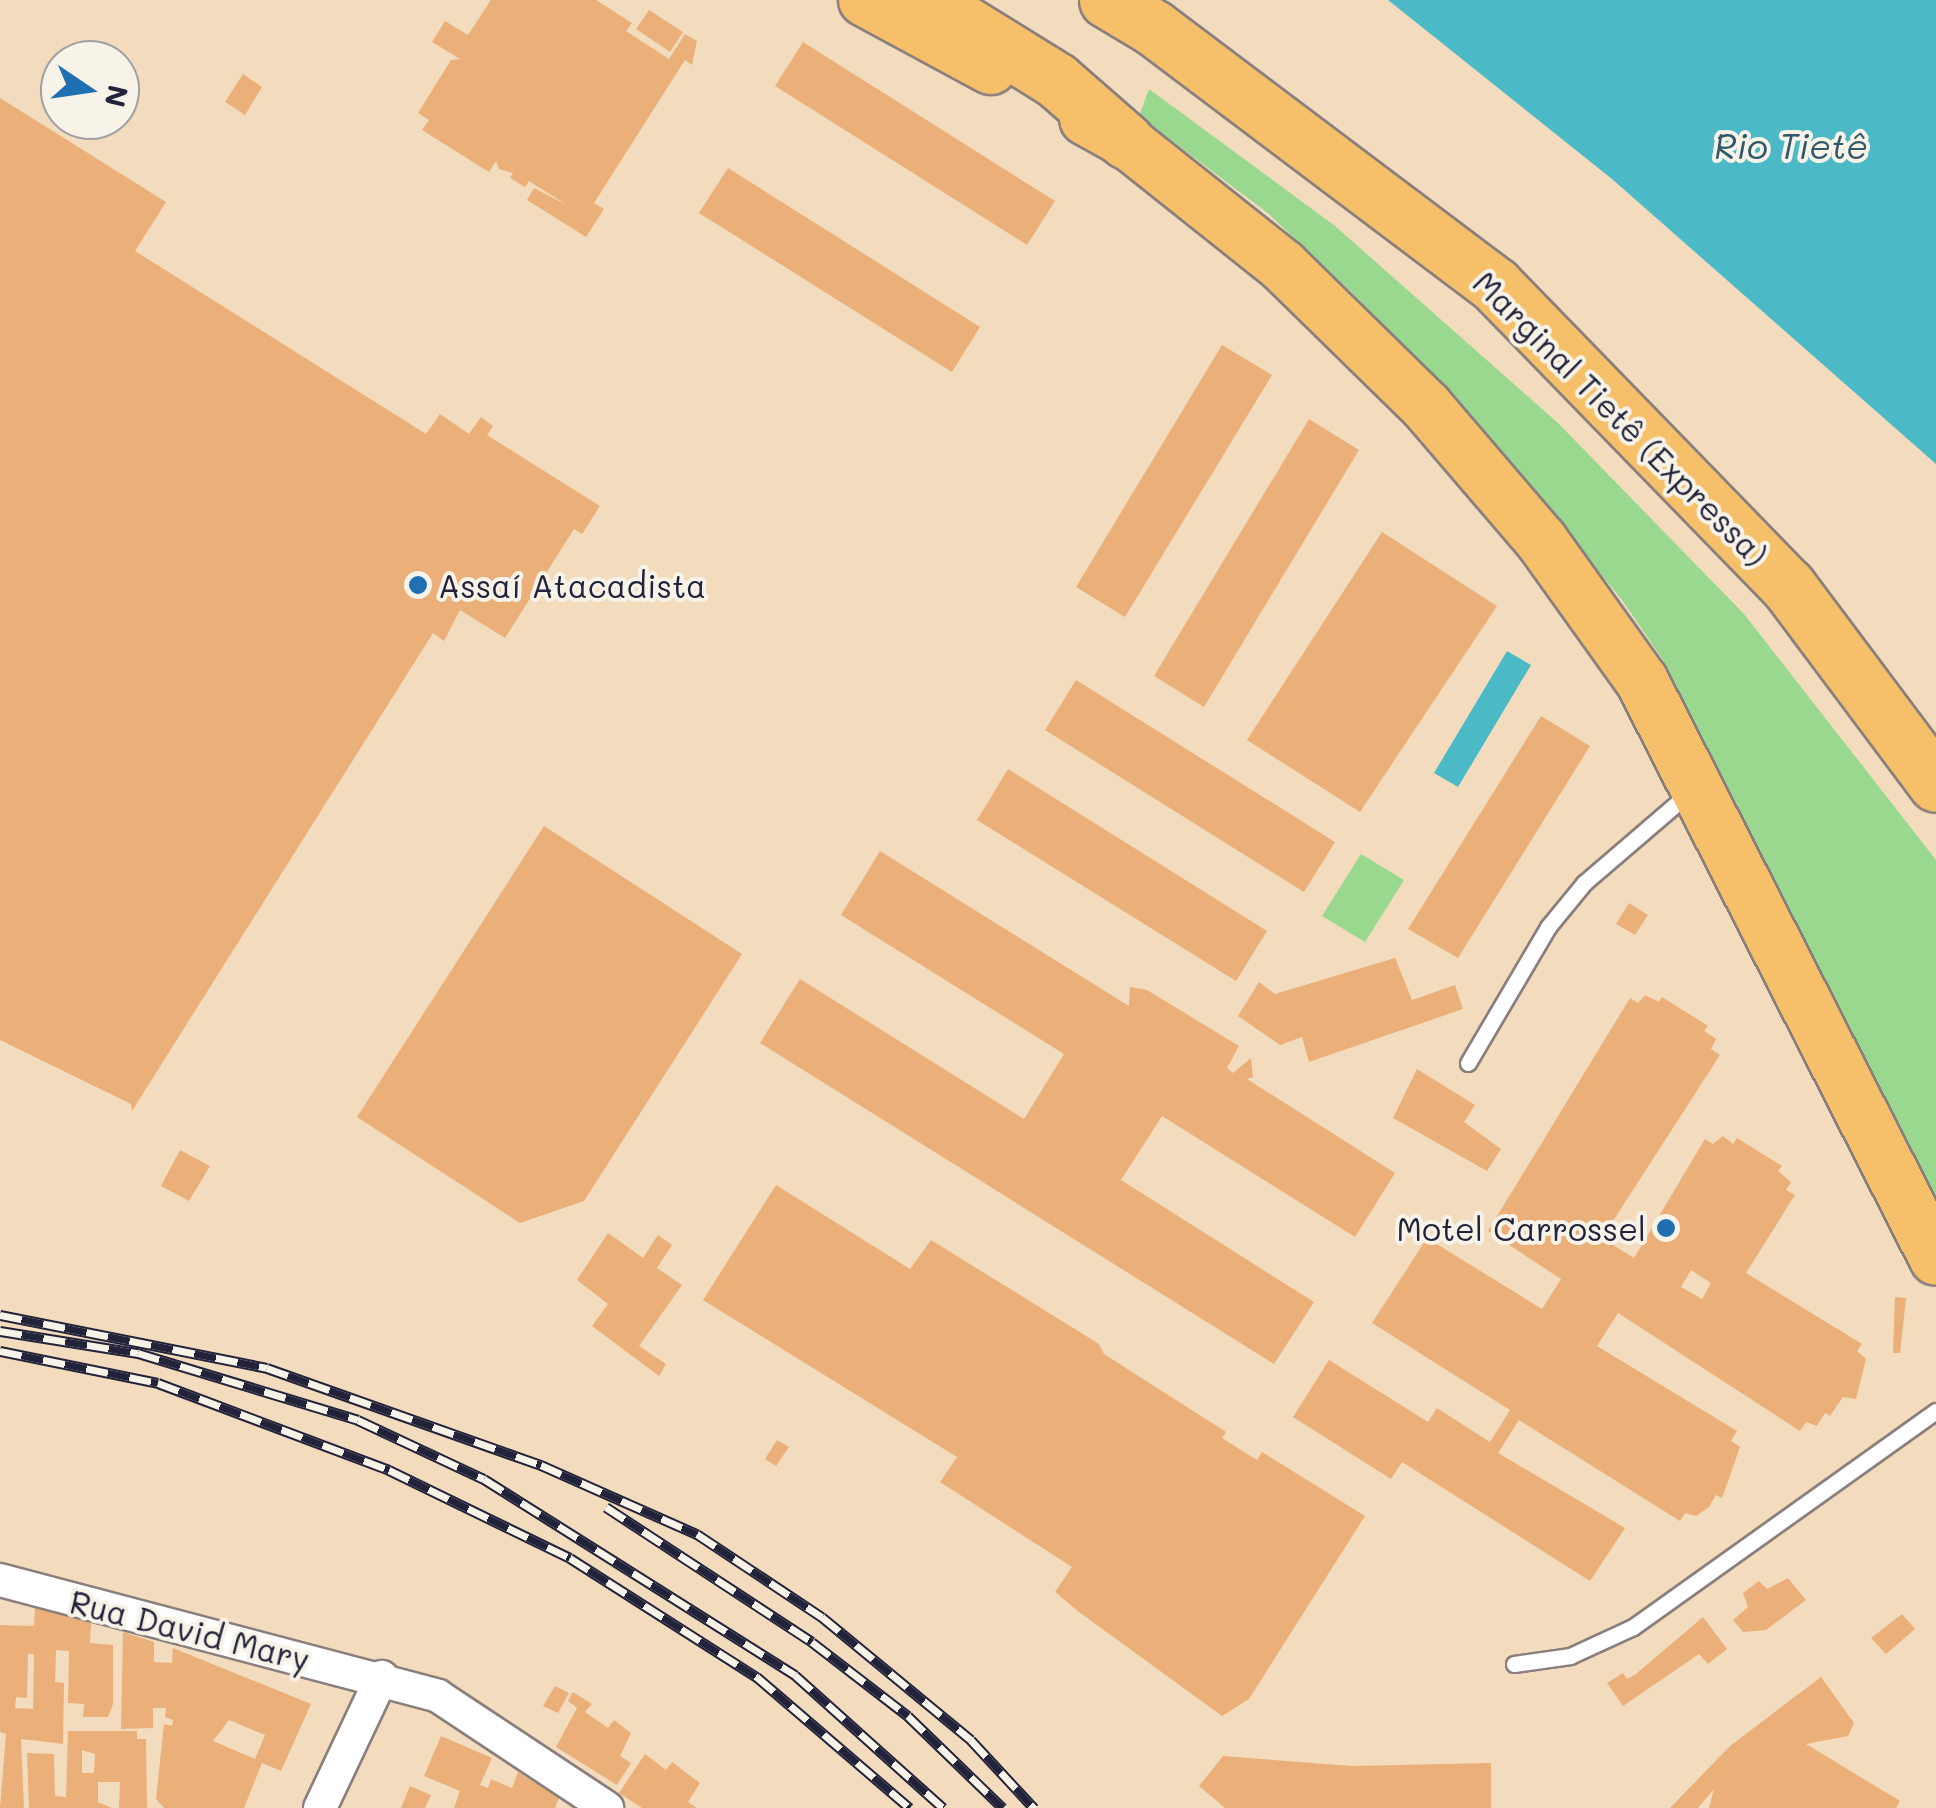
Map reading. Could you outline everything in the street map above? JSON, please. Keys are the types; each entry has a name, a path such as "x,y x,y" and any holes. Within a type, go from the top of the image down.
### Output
{"highway":[{"path":"865,0 1126,141"},
{"path":"926,0 1056,80 1282,266 1426,406 1541,540 1630,665 1936,1259"},
{"name":"Marginal Tietê (Expressa)","path":"1107,0 1154,28 1494,285 1788,586 1936,784"}],"street":[{"name":"Rua David Mary","path":"0,1580 160,1627 382,1677 473,1716 606,1808"},
{"path":"320,1808 382,1677"}],"lane":[{"path":"1468,1063 1548,927 1584,883 1696,788"},
{"path":"1514,1664 1570,1656 1633,1627 1936,1411"}],"green space":[{"path":"1149,89 1335,226 1558,423 1744,614 1936,860 1936,1198 1663,660 1622,600 1473,418 1353,294 1269,214 1139,116"},
{"path":"1361,854 1404,880 1365,942 1322,916"}],"water":[{"name":"Rio Tietê","path":"1388,0 1936,0 1936,464 1612,179"},
{"path":"1507,651 1531,665 1458,787 1434,773"}],"building":[{"path":"491,0 596,0 632,23 626,31 669,59 685,34 697,41 692,65 685,60 594,203 604,209 586,237 527,200 534,188 567,205 529,181 525,187 510,178 513,173 499,169 496,161 489,172 422,130 429,120 418,113 451,60 460,59 432,42 445,21 468,35"},
{"path":"649,10 683,32 670,52 636,29"},
{"path":"803,42 1055,201 1027,245 775,86"},
{"path":"243,74 262,87 245,115 225,102"},
{"path":"0,98 40,123 40,140 67,140 166,202 135,251 426,434 440,414 469,434 481,417 493,426 487,435 600,506 582,534 574,529 505,638 460,610 444,641 433,633 132,1111 131,1104 0,1040"},
{"path":"728,168 980,327 952,372 699,213"},
{"path":"1222,345 1272,375 1125,617 1076,587"},
{"path":"1309,419 1359,450 1204,707 1154,676"},
{"path":"1382,532 1497,606 1360,812 1247,740"},
{"path":"1076,680 1335,842 1304,892 1045,730"},
{"path":"1541,716 1590,746 1458,958 1408,929"},
{"path":"1008,769 1267,931 1236,981 977,820"},
{"path":"544,826 742,954 584,1201 520,1223 357,1117"},
{"path":"880,851 1129,1006 1130,987 1147,990 1239,1046 1227,1068 1233,1073 1251,1058 1253,1077 1247,1079 1395,1173 1355,1237 1162,1116 1121,1180 1314,1302 1274,1364 760,1043 800,979 1024,1119 1064,1054 841,915"},
{"path":"1629,903 1648,915 1635,935 1616,924"},
{"path":"1395,958 1412,1000 1455,985 1463,1009 1309,1062 1302,1037 1280,1045 1238,1016 1259,982 1275,994"},
{"path":"1645,995 1659,1002 1662,997 1708,1026 1704,1031 1716,1039 1711,1049 1720,1055 1602,1238 1634,1258 1705,1139 1713,1144 1723,1136 1733,1144 1737,1138 1782,1166 1778,1171 1791,1182 1786,1190 1795,1195 1746,1273 1862,1344 1857,1351 1866,1359 1856,1399 1843,1397 1830,1416 1825,1413 1817,1426 1806,1422 1800,1431 1618,1313 1597,1346 1737,1431 1731,1441 1740,1447 1722,1498 1716,1495 1709,1507 1696,1516 1685,1513 1680,1521 1519,1420 1498,1453 1625,1528 1590,1581 1402,1462 1391,1479 1293,1417 1329,1360 1428,1422 1437,1408 1490,1442 1510,1410 1372,1323 1427,1238 1542,1309 1561,1279 1488,1231 1630,998 1638,1003","holes":["1691,1270 1711,1283 1702,1299 1681,1287"]},
{"path":"1417,1069 1475,1105 1464,1122 1501,1149 1487,1171 1393,1118"},
{"path":"180,1150 210,1166 189,1201 161,1186"},
{"path":"776,1185 910,1269 931,1240 1099,1344 1104,1354 1226,1432 1222,1438 1257,1460 1262,1452 1365,1516 1249,1699 1222,1716 1079,1612 1055,1592 1072,1567 940,1482 957,1457 703,1300"},
{"path":"608,1233 643,1258 658,1235 672,1245 657,1268 682,1285 639,1346 666,1364 659,1376 592,1326 608,1304 577,1280"},
{"path":"1895,1297 1906,1298 1900,1353 1893,1353"},
{"path":"777,1440 789,1447 776,1466 765,1459"},
{"path":"1788,1578 1806,1600 1766,1630 1743,1632 1733,1620 1748,1607 1743,1593 1759,1581 1767,1589"},
{"path":"35,1607 91,1623 90,1643 113,1645 113,1704 108,1717 83,1717 84,1704 68,1703 69,1651 56,1650 55,1682 64,1683 63,1744 21,1739 24,1808 0,1808 6,1734 0,1732 0,1625 34,1626","holes":["28,1654 34,1654 33,1709 15,1708 16,1697 27,1698"]},
{"path":"1902,1614 1915,1629 1886,1654 1871,1638"},
{"path":"1703,1617 1727,1649 1708,1664 1699,1654 1623,1706 1607,1683 1623,1673 1627,1679 1636,1674"},
{"path":"123,1632 154,1642 154,1662 172,1663 173,1648 311,1704 281,1771 262,1763 244,1808 164,1808 156,1799 164,1724 172,1726 173,1720 165,1717 166,1708 153,1708 153,1728 121,1729","holes":["229,1720 265,1735 255,1759 213,1741"]},
{"path":"1821,1677 1854,1723 1848,1736 1806,1744 1900,1801 1896,1808 1709,1808 1714,1789 1698,1808 1670,1808 1730,1746"},
{"path":"555,1686 569,1693 558,1713 543,1706"},
{"path":"573,1692 592,1704 585,1712 608,1728 614,1720 631,1733 620,1756 631,1763 617,1785 556,1747 577,1708 568,1701"},
{"path":"68,1731 137,1731 137,1739 146,1739 147,1808 119,1808 120,1782 98,1782 98,1802 112,1808 29,1808 27,1753 54,1754 55,1796 66,1797","holes":["82,1750 95,1754 94,1773 82,1773"]},
{"path":"441,1736 492,1758 480,1785 488,1788 491,1779 512,1788 518,1772 559,1798 555,1808 454,1808 460,1791 424,1776"},
{"path":"645,1754 666,1770 672,1762 700,1783 688,1802 697,1808 642,1808 619,1793"},
{"path":"1223,1756 1352,1766 1491,1763 1491,1808 1225,1808 1199,1786"},
{"path":"410,1786 431,1795 425,1808 401,1808"}],"railway":[{"path":"0,1315 267,1368 541,1465 697,1534 822,1617 971,1740 1034,1808"},
{"path":"0,1331 138,1353 358,1420 484,1479 795,1675 943,1808"},
{"path":"0,1351 158,1383 389,1470 570,1558 757,1677 910,1808"},
{"path":"606,1507 812,1642 908,1716 1003,1808"}],"place":[{"name":"Assaí Atacadista","path":"418,585"},
{"name":"Motel Carrossel","path":"1666,1228"}]}
